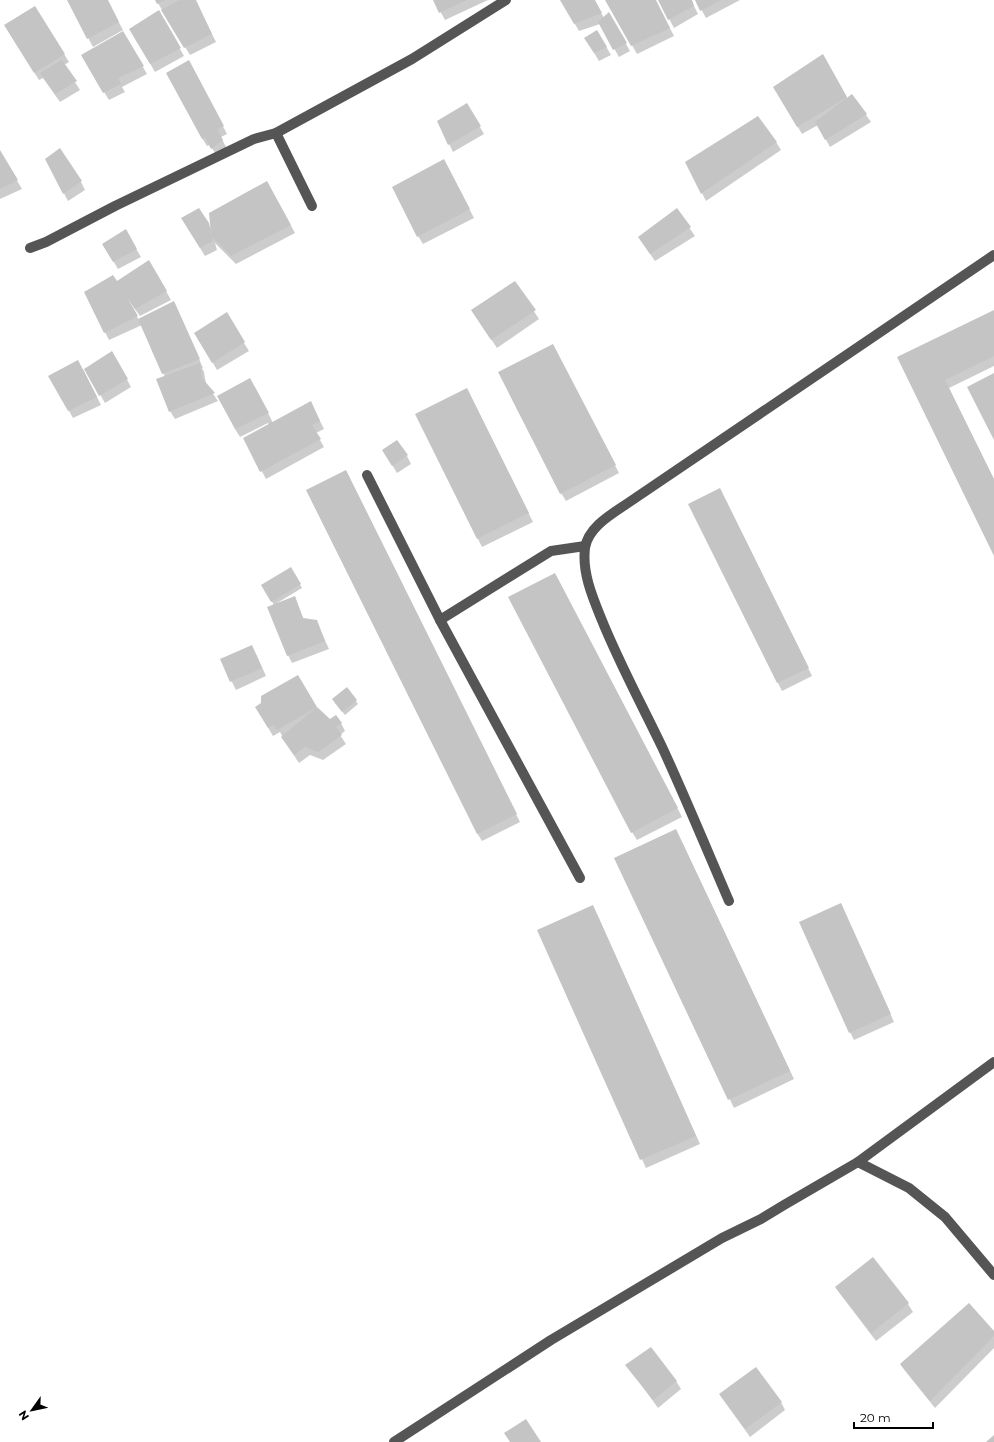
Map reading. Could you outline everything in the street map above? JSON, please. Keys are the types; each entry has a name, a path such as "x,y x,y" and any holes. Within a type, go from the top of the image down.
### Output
{"street":[{"path":"30,248 46,242 115,206 241,145 254,139 276,133 412,59 506,0"},
{"path":"276,133 312,206"},
{"path":"729,901 662,748 613,648 593,598 585,568 585,546 591,533 605,520 628,503 994,255"},
{"path":"367,475 440,620 580,878"},
{"path":"440,620 552,551 585,546"},
{"path":"394,1442 551,1340 722,1238 761,1219 858,1162 994,1062"},
{"path":"858,1162 909,1188 945,1217 994,1275"}],"building":[{"path":"67,0 108,0 119,22 87,39"},
{"path":"155,0 165,0 157,4"},
{"path":"180,0 196,0 212,34 184,48 161,10"},
{"path":"433,0 467,0 439,13"},
{"path":"560,0 595,0 602,13 574,24"},
{"path":"605,0 656,0 670,28 631,46"},
{"path":"658,0 692,0 694,6 668,20"},
{"path":"695,0 721,0 700,11"},
{"path":"35,6 65,54 34,73 4,25"},
{"path":"159,10 181,48 150,64 129,29"},
{"path":"609,12 627,43 613,50 598,22"},
{"path":"597,30 607,47 594,53 584,38"},
{"path":"123,31 144,66 118,78 121,84 103,93 81,55"},
{"path":"823,54 847,97 797,127 773,87"},
{"path":"62,60 77,81 55,94 40,73"},
{"path":"189,60 224,126 217,129 223,140 211,149 205,137 202,139 166,73"},
{"path":"852,94 867,114 825,140 815,122"},
{"path":"467,103 481,126 448,145 437,121"},
{"path":"758,116 777,142 701,194 685,162"},
{"path":"60,148 82,181 63,194 45,159"},
{"path":"0,150 18,180 0,189"},
{"path":"444,159 470,209 417,237 392,187"},
{"path":"267,181 291,225 231,256 212,237 213,241 200,248 181,218 199,208 209,223 211,234 209,213"},
{"path":"677,208 691,227 650,254 638,237"},
{"path":"126,229 137,249 113,262 102,244"},
{"path":"149,260 167,291 135,309 122,289 138,316 104,333 84,292 113,275 117,281"},
{"path":"515,281 536,310 491,340 471,310"},
{"path":"174,301 200,359 162,374 138,319"},
{"path":"994,310 994,356 945,380 994,479 994,556 897,357"},
{"path":"227,312 245,342 212,363 194,333"},
{"path":"553,344 616,465 560,494 498,372"},
{"path":"112,351 128,379 99,396 84,369"},
{"path":"78,360 97,397 68,411 48,376"},
{"path":"200,363 202,378 215,393 169,412 156,379"},
{"path":"994,373 994,440 967,387"},
{"path":"250,378 269,413 235,429 217,396"},
{"path":"467,388 529,513 477,539 415,414"},
{"path":"311,401 320,421 312,425 321,439 260,472 243,438"},
{"path":"397,440 408,455 392,466 382,450"},
{"path":"346,470 517,814 477,834 306,490"},
{"path":"720,488 809,668 777,683 688,504"},
{"path":"291,567 301,584 271,602 261,585"},
{"path":"555,573 678,808 631,833 508,597"},
{"path":"295,596 303,618 317,620 325,641 287,656 267,607"},
{"path":"252,645 262,668 230,682 220,659"},
{"path":"298,675 317,707 277,730 274,725 268,728 255,707 261,703 261,696"},
{"path":"347,687 357,700 342,712 332,699"},
{"path":"317,707 330,719 336,715 342,723 336,727 342,735 318,752 305,747 294,755 281,737"},
{"path":"676,829 790,1071 728,1100 614,858"},
{"path":"841,903 891,1014 849,1033 799,922"},
{"path":"593,905 696,1136 640,1160 537,930"},
{"path":"873,1257 909,1303 871,1333 835,1287"},
{"path":"969,1303 994,1331 994,1336 930,1401 900,1364"},
{"path":"651,1347 677,1381 653,1400 625,1365"},
{"path":"756,1367 782,1402 745,1429 719,1394"},
{"path":"526,1419 541,1442 510,1442 504,1433"},
{"path":"994,1435 994,1442 986,1442"}]}
